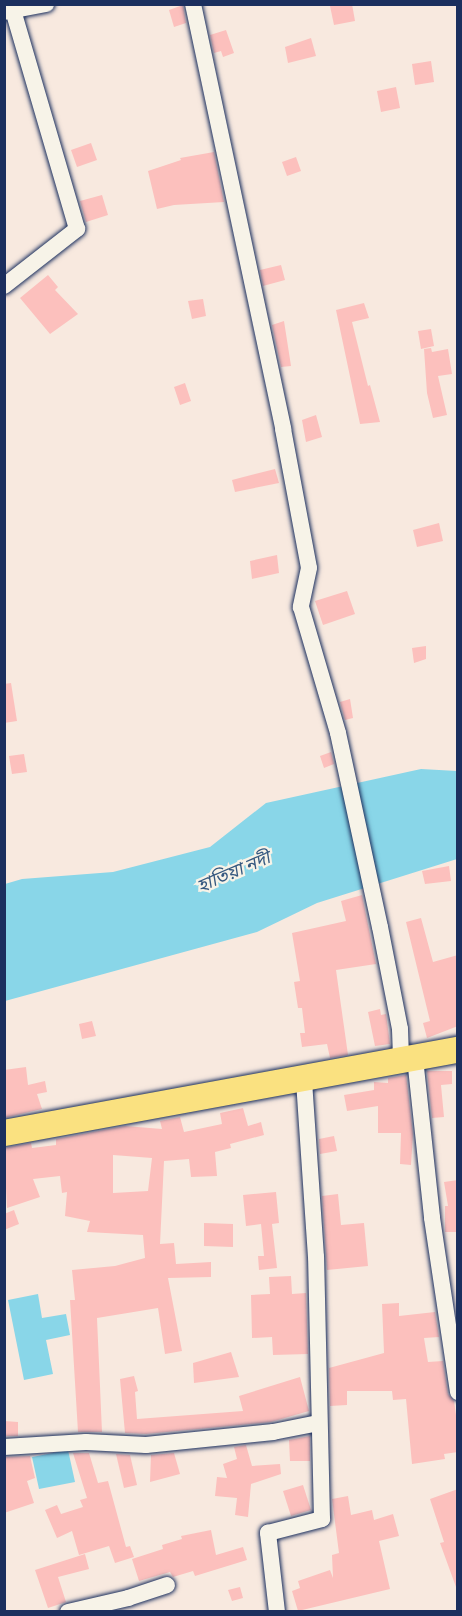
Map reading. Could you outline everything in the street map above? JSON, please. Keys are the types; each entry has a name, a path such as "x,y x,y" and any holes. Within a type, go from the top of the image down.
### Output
{"main road":[{"path":"4,1133 458,1050"}],"street":[{"path":"4,286 77,229 9,11 46,4"},
{"path":"193,4 283,429 309,568 301,607 338,733 408,1060 457,1384"},
{"path":"277,1611 268,1533 322,1519 316,1257 304,1079"},
{"path":"4,1447 87,1442 146,1445 273,1432 319,1423"},
{"path":"68,1611 128,1598 166,1585"}],"water":[{"name":"হাতিয়া নদী","path":"421,769 457,771 457,859 317,903 257,932 5,1001 5,884 22,879 113,872 210,847 266,803"},
{"path":"38,1294 42,1318 66,1314 70,1335 46,1340 53,1374 24,1380 8,1300"},
{"path":"68,1450 75,1482 39,1489 32,1457"}],"building":[{"path":"352,4 355,21 334,25 330,6"},
{"path":"183,5 186,23 174,27 169,10"},
{"path":"226,30 234,53 223,57 221,51 214,53 210,35"},
{"path":"311,38 316,56 288,63 285,47"},
{"path":"431,61 434,82 415,85 412,64"},
{"path":"396,87 400,108 381,112 377,91"},
{"path":"91,143 97,160 77,167 71,150"},
{"path":"214,152 224,202 174,205 157,209 148,171 181,160 180,158"},
{"path":"296,157 301,171 287,176 282,162"},
{"path":"102,195 108,215 86,222 80,201"},
{"path":"281,265 285,280 263,286 260,270"},
{"path":"48,275 58,287 55,290 78,314 50,334 20,298"},
{"path":"203,299 206,316 192,319 188,301"},
{"path":"364,303 369,318 352,322 368,386 370,385 380,422 360,424 336,310"},
{"path":"284,321 291,366 281,367 272,325"},
{"path":"431,329 434,346 421,349 418,331"},
{"path":"431,348 432,352 448,349 452,374 438,376 447,415 433,418 427,393 424,349"},
{"path":"185,383 191,401 180,405 174,387"},
{"path":"316,415 322,437 306,442 302,420"},
{"path":"275,469 279,483 235,492 232,480"},
{"path":"439,523 443,541 417,547 413,530"},
{"path":"277,555 279,573 252,579 250,561"},
{"path":"347,591 355,614 323,625 315,601"},
{"path":"426,646 426,659 414,663 412,648"},
{"path":"11,683 17,721 4,723 4,684"},
{"path":"350,699 353,718 345,720 340,702"},
{"path":"331,752 334,764 324,768 320,756"},
{"path":"24,754 27,772 12,774 9,756"},
{"path":"449,866 451,881 425,884 422,871"},
{"path":"362,895 376,964 336,970 348,1055 330,1058 327,1044 302,1047 300,1033 305,1033 302,1008 298,1008 294,982 300,981 292,933 346,921 341,901"},
{"path":"421,918 433,962 458,955 458,1026 427,1038 423,1023 430,1021 406,922"},
{"path":"380,1009 381,1015 386,1014 390,1044 375,1046 368,1012"},
{"path":"92,1021 96,1036 82,1039 79,1024"},
{"path":"26,1067 28,1085 45,1081 47,1092 37,1094 42,1109 4,1118 4,1070"},
{"path":"427,1071 452,1071 452,1084 441,1085 444,1117 432,1118"},
{"path":"406,1075 413,1134 411,1165 400,1164 401,1133 378,1133 378,1106 347,1111 344,1095 374,1090 374,1082 388,1083 388,1078"},
{"path":"243,1108 248,1126 261,1122 264,1135 230,1144 231,1148 215,1152 217,1176 191,1177 189,1159 164,1161 160,1244 174,1243 176,1264 211,1262 211,1277 168,1278 182,1351 165,1354 158,1308 97,1318 102,1432 78,1432 70,1300 75,1300 72,1270 115,1266 145,1258 143,1235 87,1232 90,1221 65,1216 67,1192 62,1193 60,1176 33,1179 40,1197 7,1208 4,1148 31,1143 32,1148 56,1145 56,1139 125,1126 162,1129 160,1121 180,1117 184,1132 222,1124 220,1113","holes":["113,1155 152,1158 148,1191 113,1193"]},
{"path":"334,1136 337,1151 320,1154 319,1139"},
{"path":"458,1180 458,1232 445,1232 445,1206 448,1206 444,1182"},
{"path":"276,1192 279,1223 272,1224 277,1268 259,1270 258,1256 264,1256 261,1224 246,1226 243,1195"},
{"path":"338,1194 341,1225 364,1223 368,1266 327,1270 322,1196"},
{"path":"14,1210 19,1224 4,1230 4,1214"},
{"path":"204,1223 233,1224 233,1247 204,1246"},
{"path":"291,1276 292,1294 306,1293 308,1354 273,1355 272,1337 252,1338 251,1295 270,1294 269,1277"},
{"path":"399,1303 399,1316 435,1312 439,1337 424,1338 428,1362 443,1361 448,1394 454,1401 457,1422 458,1452 444,1454 445,1459 412,1464 406,1399 393,1400 392,1391 347,1391 347,1405 330,1406 329,1368 384,1353 382,1304"},
{"path":"231,1352 239,1377 194,1383 193,1363"},
{"path":"134,1376 138,1391 135,1392 137,1419 243,1411 239,1396 300,1377 309,1411 271,1422 146,1434 125,1433 120,1379"},
{"path":"4,1421 18,1422 18,1436 4,1436"},
{"path":"310,1436 310,1461 290,1461 289,1440"},
{"path":"246,1445 252,1466 280,1464 281,1474 251,1484 248,1517 235,1515 237,1498 215,1496 217,1477 227,1478 223,1464 237,1459 234,1447"},
{"path":"73,1453 89,1453 98,1483 108,1481 126,1547 130,1546 134,1557 115,1563 109,1546 79,1555 72,1531 57,1538 45,1510 57,1505 61,1514 83,1507 80,1500 87,1498"},
{"path":"174,1453 180,1474 150,1482 151,1455"},
{"path":"116,1454 130,1455 137,1485 124,1488"},
{"path":"30,1456 35,1478 27,1481 34,1503 4,1513 4,1457"},
{"path":"303,1485 311,1510 291,1516 283,1491"},
{"path":"458,1489 458,1587 456,1587 440,1543 444,1542 430,1499"},
{"path":"348,1496 351,1515 372,1510 374,1520 393,1514 399,1536 379,1541 390,1589 298,1611 292,1591 300,1588 298,1581 330,1570 333,1578 332,1555 339,1553 332,1499"},
{"path":"211,1530 216,1555 243,1547 247,1560 195,1576 193,1571 173,1577 170,1572 139,1581 132,1559 163,1549 162,1545 182,1539 181,1536"},
{"path":"85,1554 89,1569 58,1577 66,1602 48,1608 35,1570"},
{"path":"240,1587 243,1598 232,1601 228,1590"}]}
